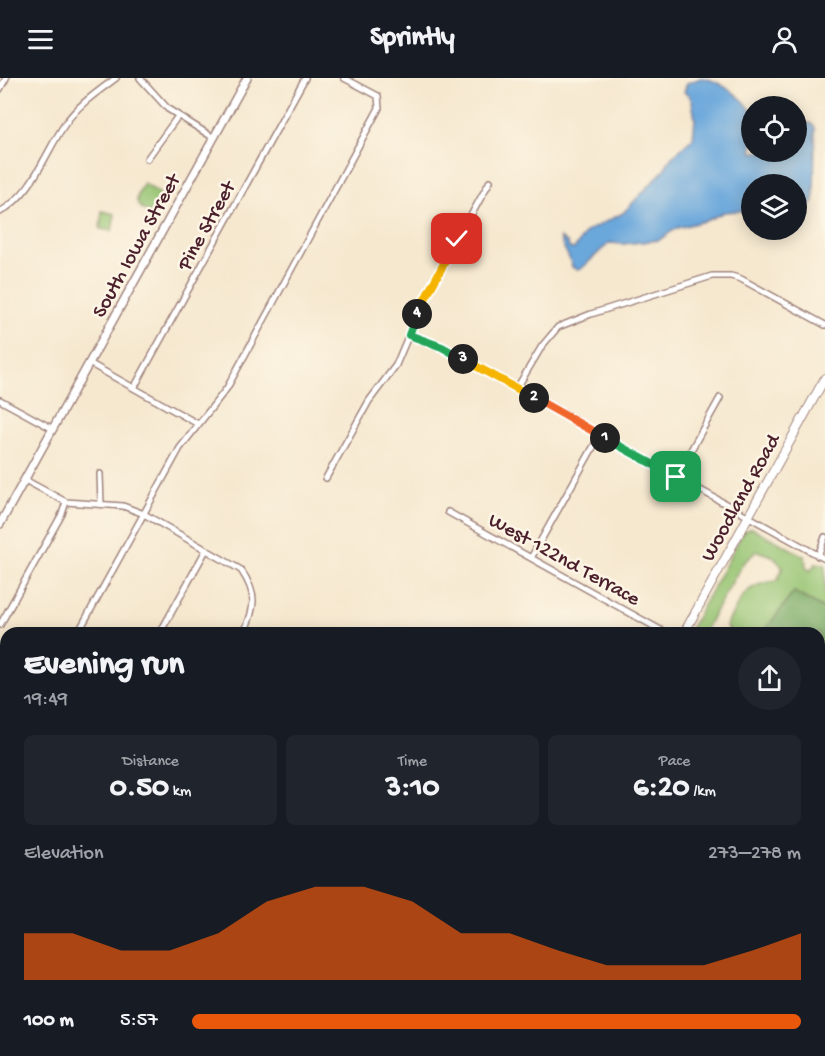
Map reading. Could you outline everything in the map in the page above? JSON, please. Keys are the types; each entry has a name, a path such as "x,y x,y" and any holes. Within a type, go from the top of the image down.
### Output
{"main road":[{"name":"Woodland Road","path":"687,627 825,378"}],"street":[{"path":"0,90 6,78"},
{"path":"0,212 30,186 63,126 78,108 116,78"},
{"path":"140,78 159,100 178,116 214,138"},
{"name":"South Iowa Street","path":"0,524 247,78"},
{"name":"Pine Street","path":"134,388 305,78"},
{"path":"81,627 170,466 198,424 212,410 227,388 379,108 378,96 344,78"},
{"path":"147,159 178,116"},
{"path":"326,478 369,401 396,364 420,308 490,181"},
{"path":"517,388 542,346 558,327 591,314 712,276 731,276 751,284 825,325"},
{"path":"409,335 442,347 825,559"},
{"path":"89,363 198,424"},
{"path":"676,477 720,398"},
{"path":"0,400 53,429"},
{"path":"531,558 600,435"},
{"path":"100,474 101,504"},
{"path":"25,480 66,502 123,506 144,514 242,570 254,593 253,613 247,627"},
{"path":"0,625 62,514 66,502"},
{"name":"West 122nd Terrace","path":"448,512 655,627"},
{"path":"818,556 825,537"},
{"path":"163,627 206,550"}],"green space":[{"path":"144,183 161,195 151,214 141,208 137,202 138,194"},
{"path":"102,211 115,214 112,231 100,229"},
{"path":"752,528 804,556 805,566 810,571 815,564 825,564 825,610 794,592 768,627 727,627 744,594 757,586 777,581 783,567 772,556 757,551 743,563 706,627 691,627 744,531"},
{"path":"794,592 825,610 825,627 768,627"}],"water":[{"path":"701,78 707,79 730,90 741,99 741,162 807,162 807,123 815,127 814,202 807,209 807,174 741,174 741,211 724,212 708,220 677,228 659,240 623,244 609,243 581,269 577,270 572,267 560,238 568,243 569,248 574,249 587,231 623,213 663,171 671,158 693,138 695,119 692,101 684,92 687,83"}],"route":[{"path":"457,239 420,308 409,335 442,347 676,477"}]}
